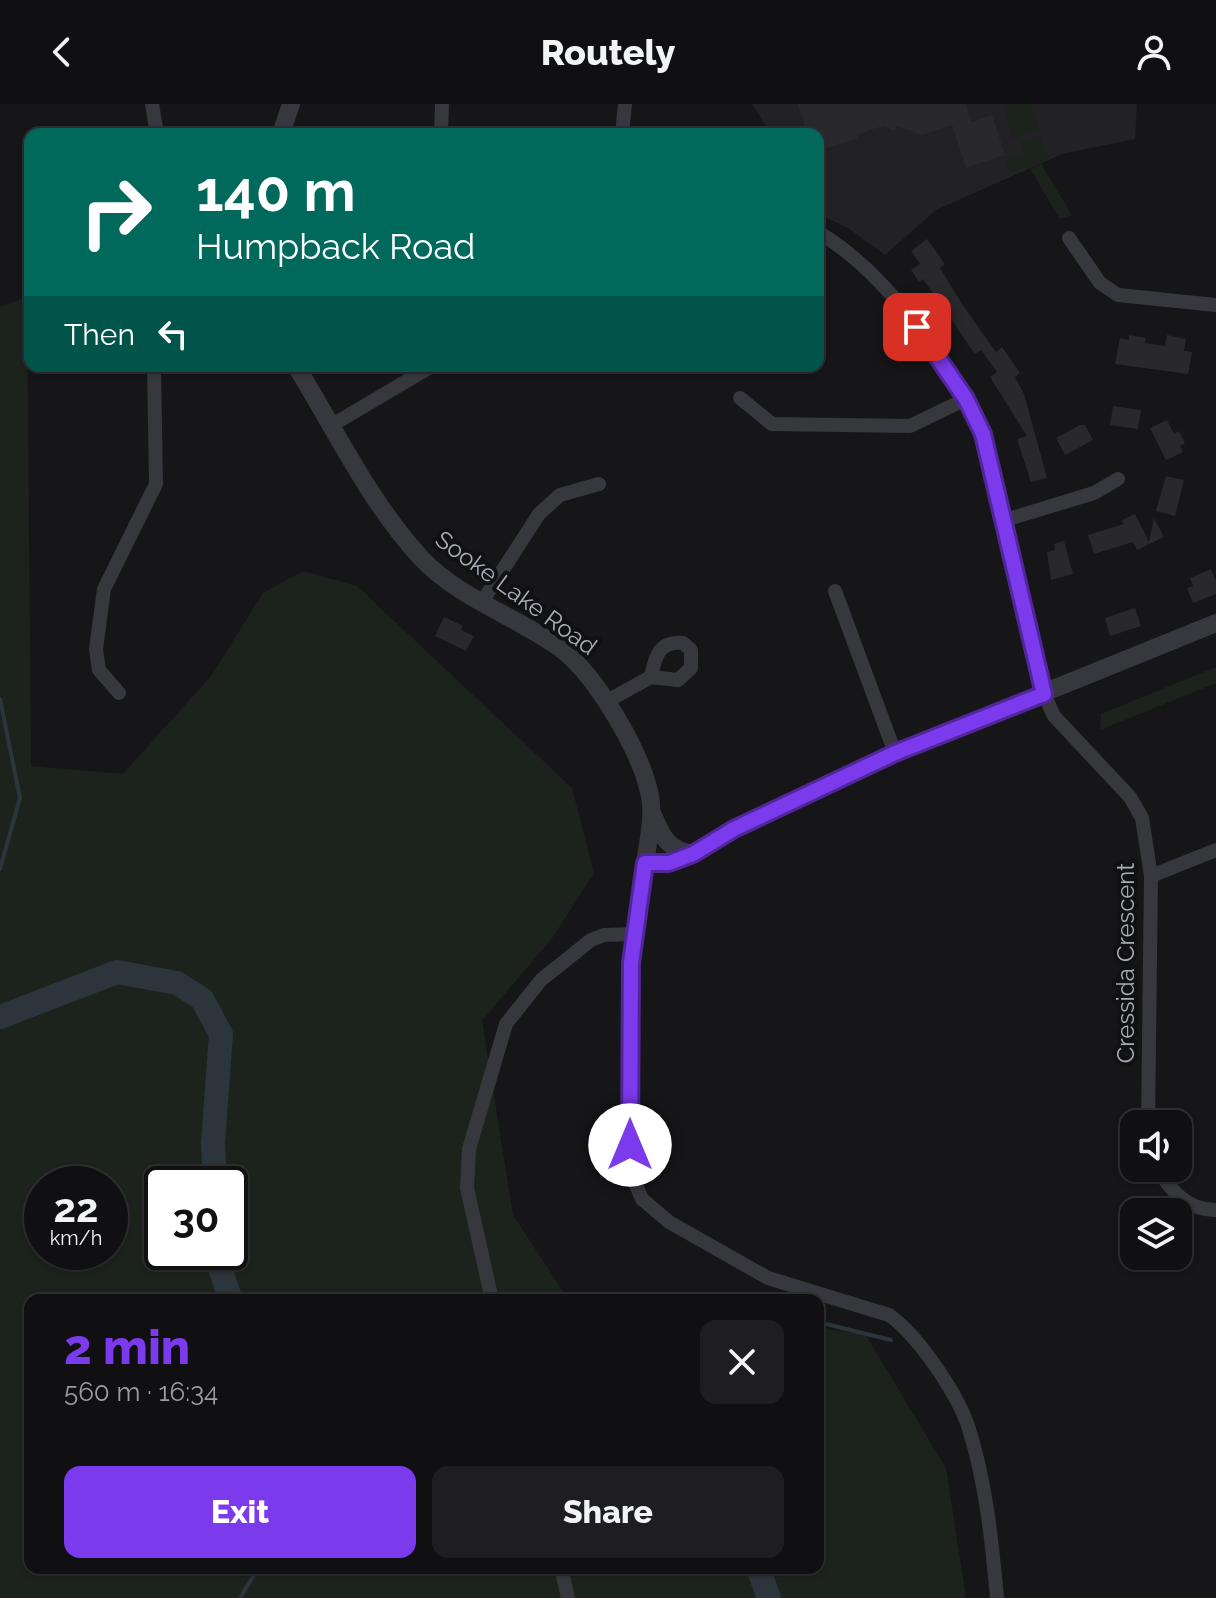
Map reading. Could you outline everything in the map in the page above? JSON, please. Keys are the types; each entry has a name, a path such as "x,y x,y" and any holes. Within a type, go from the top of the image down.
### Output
{"street":[{"path":"152,104 156,128"},
{"path":"283,128 291,104"},
{"path":"441,128 442,104"},
{"path":"623,128 625,104"},
{"name":"Cressida Crescent","path":"824,236 854,256 917,327 966,399 983,434 1044,694 1054,716 1130,797 1142,818 1151,876 1148,1110"},
{"path":"1069,238 1100,283 1118,295 1216,305"},
{"path":"119,693 99,670 96,649 104,589 156,484 154,372"},
{"name":"Sooke Lake Road","path":"300,372 390,522 425,562 482,602 559,647 595,682 644,777 651,811 633,934 629,1169 642,1199 669,1222 768,1278 820,1294"},
{"path":"332,425 422,372"},
{"path":"740,398 772,424 910,426 966,399"},
{"path":"1002,521 1094,493 1118,479"},
{"path":"482,602 539,514 560,495 599,484"},
{"path":"835,591 895,753"},
{"path":"645,863 669,863 693,854 734,829 895,753 1216,623"},
{"path":"607,701 651,677"},
{"path":"651,811 667,844 678,852 693,854"},
{"path":"1151,876 1216,850"},
{"path":"491,1294 467,1188 469,1149 506,1024 541,980 591,940 604,935 633,934"},
{"path":"1166,1182 1175,1195 1201,1210 1216,1210"},
{"name":"Sooke Lake Road","path":"824,1295 889,1315 901,1323 931,1359 969,1427 992,1543 997,1598"},
{"path":"562,1574 568,1598"}],"shaded area":[{"path":"752,104 1137,104 1135,139 1062,154 936,210 885,255 848,228 824,217 824,128 767,128"},
{"path":"1003,104 1031,104 1039,131 1013,139"},
{"path":"1041,135 1048,159 1009,173 1005,161 1024,153 1020,141"},
{"path":"1041,164 1072,215 1060,219 1030,169"},
{"path":"24,298 24,372 28,372 31,766 123,774 211,676 263,593 303,571 357,586 572,788 594,873 553,937 482,1021 513,1215 565,1294 24,1294 24,1574 824,1574 824,1329 865,1334 946,1468 966,1598 0,1598 0,307"},
{"path":"1216,667 1216,683 1100,730 1101,714"}],"building":[{"path":"798,104 965,104 972,122 992,115 1005,155 966,168 952,125 922,135 897,126 894,131 885,126 824,149 824,128 797,128 805,125"},
{"path":"927,239 945,264 940,268 964,307 996,352 1002,347 1020,373 1015,377 1024,394 1047,478 1031,482 1017,439 1027,436 990,377 997,372 981,350 975,354 923,279 919,282 911,270 920,264 911,251"},
{"path":"1129,335 1146,338 1145,343 1165,346 1167,335 1186,339 1184,351 1192,352 1188,374 1115,364 1120,338 1129,340"},
{"path":"1113,406 1141,410 1138,429 1110,425"},
{"path":"1167,420 1174,434 1179,431 1185,443 1180,446 1183,452 1166,460 1150,428"},
{"path":"1085,425 1093,440 1065,455 1056,438"},
{"path":"1166,476 1184,480 1175,516 1156,511"},
{"path":"1135,514 1149,542 1154,518 1164,537 1137,550 1133,542 1094,554 1088,535 1124,524 1122,520"},
{"path":"1064,541 1073,574 1051,580 1047,552 1055,550 1054,544"},
{"path":"1211,569 1216,581 1216,594 1193,603 1187,588 1193,586 1190,578"},
{"path":"1135,608 1141,626 1110,636 1105,618"},
{"path":"444,617 463,626 461,630 474,636 466,651 435,636"}],"waterway":[{"path":"0,699 20,798 0,869"},
{"path":"0,1017 117,972 177,983 202,999 221,1034 214,1166"},
{"path":"220,1270 229,1294"},
{"path":"824,1323 891,1340"},
{"path":"240,1598 254,1574"},
{"path":"760,1574 769,1598"}],"route":[{"path":"630,1145 631,963 645,863 669,863 693,854 734,829 895,753 1044,694 983,434 966,399 917,327"}]}
